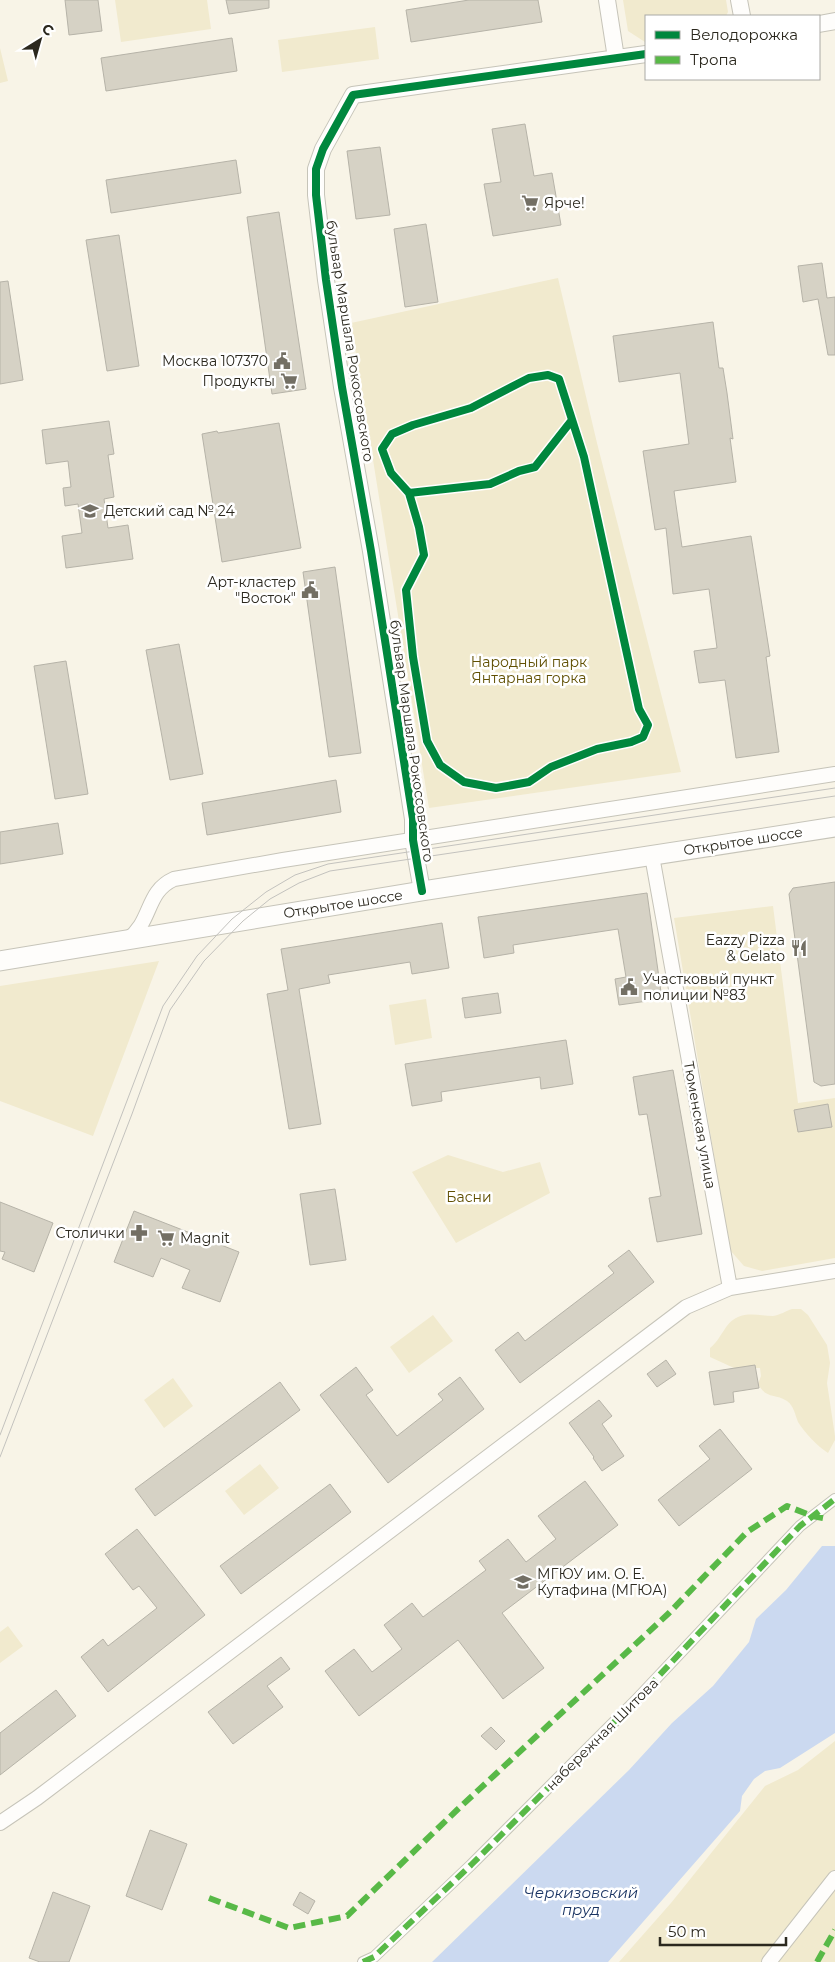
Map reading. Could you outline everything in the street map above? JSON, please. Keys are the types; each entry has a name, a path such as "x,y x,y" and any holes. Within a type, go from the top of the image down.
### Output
{"main road":[{"name":"Открытое шоссе","path":"0,961 422,891 835,826"}],"street":[{"path":"608,0 616,58"},
{"path":"739,0 742,15"},
{"path":"820,24 835,21"},
{"name":"бульвар Маршала Рокоссовского","path":"422,891 413,840 413,819 378,592 342,388 326,280 316,195 316,169 323,149 353,95 645,54"},
{"path":"127,940 135,934 142,924 158,889 174,879 283,860 835,774"},
{"name":"Тюменская улица","path":"652,856 730,1288"},
{"path":"0,1823 38,1798 686,1307 730,1288 835,1270"},
{"name":"набережная Шитова","path":"363,1962 374,1957 432,1902 635,1701 800,1526 835,1499"},
{"path":"769,1962 835,1878"}],"green space":[{"path":"115,0 207,0 211,29 121,42"},
{"path":"623,0 726,0 728,12 726,15 645,15 645,42 628,31"},
{"path":"375,27 379,59 282,72 278,40"},
{"path":"0,48 8,81 0,83"},
{"name":"Народный парк Янтарная горка","path":"558,278 597,443 681,772 429,808 351,323"},
{"path":"773,906 798,1103 835,1098 835,1258 762,1271 744,1266 730,1250 674,918"},
{"path":"159,961 93,1136 0,1101 0,986"},
{"path":"426,999 432,1038 395,1045 389,1005"},
{"name":"Басни","path":"448,1155 503,1172 540,1162 550,1193 456,1243 412,1172"},
{"path":"792,1309 801,1309 808,1315 827,1345 830,1363 827,1383 835,1436 835,1440 828,1453 804,1430 798,1422 793,1408 787,1401 768,1394 761,1389 758,1384 761,1376 760,1368 734,1368 710,1357 710,1348 729,1323 738,1317 747,1315 773,1316"},
{"path":"433,1315 453,1341 409,1373 390,1347"},
{"path":"173,1378 193,1406 164,1428 144,1400"},
{"path":"260,1464 279,1488 244,1515 225,1491"},
{"path":"8,1626 23,1646 0,1663 0,1632"},
{"path":"835,1741 835,1962 619,1962 671,1903 765,1786 798,1770"}],"water":[{"name":"Черкизовский пруд","path":"822,1546 835,1546 835,1733 780,1768 765,1771 754,1779 742,1796 740,1811 608,1962 432,1962 629,1770 672,1723 713,1686 749,1642 756,1619 786,1590"}],"building":[{"path":"65,0 98,0 102,31 69,35"},
{"path":"226,0 269,0 269,8 229,14"},
{"path":"469,0 538,0 542,22 411,42 406,10"},
{"path":"232,38 237,71 106,91 101,58"},
{"path":"525,124 534,176 552,173 561,225 493,236 484,184 501,182 492,129"},
{"path":"380,147 390,215 356,219 347,151"},
{"path":"236,160 241,193 111,213 106,180"},
{"path":"279,212 306,389 272,394 247,217"},
{"path":"426,224 438,302 405,307 394,229"},
{"path":"119,235 139,366 107,371 86,240"},
{"path":"822,263 827,298 835,297 835,355 828,355 818,299 803,302 798,266"},
{"path":"8,281 23,380 0,384 0,282"},
{"path":"713,322 719,368 723,368 727,393 733,439 730,438 736,482 674,491 682,547 751,536 770,656 766,657 779,752 736,758 725,680 699,683 694,651 717,648 709,589 673,594 666,528 655,530 643,451 689,444 680,373 619,382 613,336"},
{"path":"109,421 114,454 108,455 114,497 104,499 108,528 128,525 133,559 66,568 62,536 82,533 78,504 65,506 63,488 71,487 68,461 46,464 42,430"},
{"path":"279,423 301,548 222,562 202,434"},
{"path":"335,567 361,753 329,757 303,572"},
{"path":"179,644 203,774 170,780 146,650"},
{"path":"66,661 88,794 55,799 34,666"},
{"path":"336,780 341,812 207,835 202,803"},
{"path":"58,823 63,854 0,864 0,832"},
{"path":"835,882 835,1084 821,1086 814,1082 789,894 793,888"},
{"path":"647,893 662,999 619,1005 615,979 626,977 618,929 513,945 514,953 484,958 478,917"},
{"path":"442,923 449,968 412,974 410,962 328,975 330,983 299,989 321,1124 289,1129 267,994 288,990 281,949"},
{"path":"498,993 501,1013 465,1018 462,998"},
{"path":"566,1040 573,1084 541,1089 540,1077 441,1092 442,1101 412,1106 405,1064"},
{"path":"673,1070 702,1234 657,1242 649,1198 661,1196 647,1114 639,1115 633,1077"},
{"path":"828,1104 832,1127 798,1132 794,1110"},
{"path":"335,1189 346,1260 310,1265 300,1194"},
{"path":"0,1202 53,1223 34,1272 2,1259 5,1252 0,1251"},
{"path":"134,1211 239,1252 220,1302 182,1288 190,1270 161,1258 153,1277 114,1262"},
{"path":"629,1250 654,1282 520,1383 495,1350 518,1332 525,1341 614,1273 608,1266"},
{"path":"666,1360 676,1374 657,1387 647,1374"},
{"path":"755,1365 759,1388 733,1392 734,1402 714,1405 709,1372"},
{"path":"356,1367 373,1390 366,1395 397,1436 443,1400 438,1394 460,1377 484,1409 388,1483 320,1395"},
{"path":"280,1382 300,1410 155,1516 135,1489"},
{"path":"599,1400 612,1416 602,1424 624,1456 602,1471 569,1423"},
{"path":"720,1429 752,1469 679,1526 658,1500 710,1459 699,1446"},
{"path":"585,1481 618,1525 502,1613 544,1668 503,1699 458,1640 359,1716 325,1671 354,1649 372,1672 402,1649 384,1625 412,1603 423,1617 486,1570 479,1561 508,1539 526,1562 556,1539 538,1516"},
{"path":"330,1484 351,1512 241,1594 220,1566"},
{"path":"137,1529 205,1615 108,1692 81,1657 103,1639 108,1646 157,1608 139,1586 133,1590 105,1554"},
{"path":"281,1657 290,1669 267,1686 283,1707 233,1744 208,1712"},
{"path":"56,1690 76,1716 0,1775 0,1733"},
{"path":"491,1727 505,1741 496,1750 481,1736"},
{"path":"150,1830 187,1844 162,1910 126,1896"},
{"path":"53,1892 90,1906 69,1962 40,1962 29,1958"},
{"path":"300,1892 315,1901 308,1914 293,1905"}],"tram line":[{"path":"0,1435 163,1006 197,956 232,919 266,892 295,875 328,864 835,788"},
{"path":"0,1457 170,1010 204,961 243,921 270,899 299,883 330,871 835,796"}],"marked path":[{"path":"363,1962 374,1957 471,1865 635,1701 800,1526 835,1499"},
{"path":"209,1898 289,1928 347,1916 457,1810 669,1613 747,1532 787,1506 812,1516 823,1518"},
{"path":"817,1962 835,1930"}],"cycle path":[{"path":"422,891 413,840 413,819 371,551 342,387 326,280 316,195 316,169 323,149 353,95 645,54"},
{"path":"409,493 419,527 424,555 406,590 413,657 427,741 440,765 464,782 496,788 529,782 551,767 597,749 631,742 643,737 648,725 639,709 584,457 559,379 548,375 529,378 471,408 413,425 392,434 382,449 391,473 409,493 490,484 519,471 535,467 572,420"}],"place":[{"name":"Ярче!","path":"530,203"},
{"name":"Москва 107370","path":"282,361"},
{"name":"Продукты","path":"289,381"},
{"name":"Детский сад № 24","path":"90,511"},
{"name":"Арт-кластер \"Восток\"","path":"310,590"},
{"name":"Eazzy Pizza & Gelato","path":"799,948"},
{"name":"Участковый пункт полиции №83","path":"629,987"},
{"name":"Столички","path":"139,1233"},
{"name":"Magnit","path":"166,1238"},
{"name":"МГЮУ им. О. Е. Кутафина (МГЮА)","path":"523,1582"}]}
